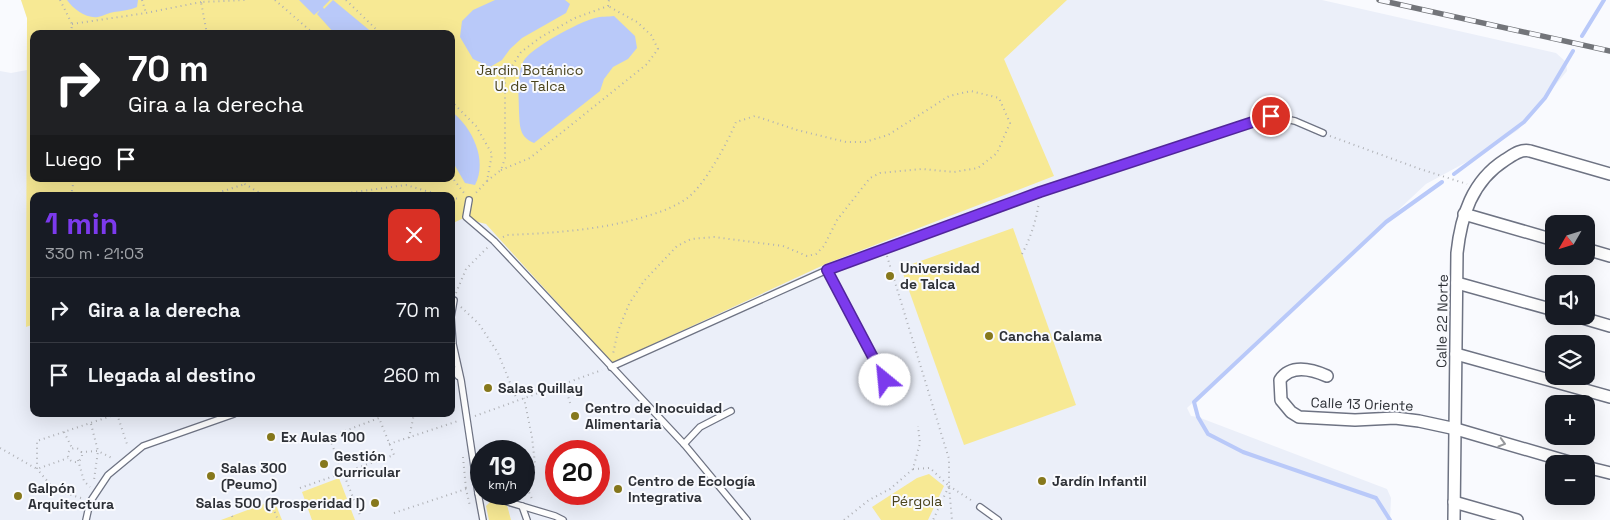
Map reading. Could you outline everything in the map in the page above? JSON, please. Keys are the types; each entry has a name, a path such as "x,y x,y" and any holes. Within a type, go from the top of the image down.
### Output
{"street":[{"name":"Calle 22 Norte","path":"1454,520 1458,247 1464,214 1476,187 1501,162 1525,150 1610,174"},
{"path":"1464,214 1545,237"},
{"path":"1595,252 1610,256"},
{"path":"1457,284 1545,308"},
{"path":"1595,322 1610,326"},
{"path":"1456,354 1610,397"},
{"name":"Calle 13 Oriente","path":"1327,376 1314,370 1298,368 1287,373 1280,380 1281,400 1290,412 1299,416 1355,420 1395,418 1419,421 1456,429 1545,455"},
{"path":"1595,469 1610,473"},
{"path":"1454,502 1517,520"}],"lane":[{"path":"611,367 827,270 1040,192 1271,116 1295,121 1323,133"},
{"path":"469,200 466,217 494,241 684,444 747,520"},
{"path":"827,270 885,380"},
{"path":"455,353 470,440"},
{"path":"455,371 461,380"},
{"path":"684,444 700,427 731,411"},
{"path":"86,520 90,502 108,475 143,446 225,417"},
{"path":"480,505 483,520"},
{"path":"519,505 563,520"},
{"path":"522,506 527,520"},
{"path":"980,506 998,520"}],"path":[{"path":"60,0 72,24 71,30"},
{"path":"142,0 146,13"},
{"path":"72,24 146,13 201,1 246,0"},
{"path":"275,0 309,30"},
{"path":"346,0 377,30"},
{"path":"608,6 610,0"},
{"path":"201,1 206,30"},
{"path":"469,200 487,181 501,170 530,158 647,64 658,49 651,35 636,22 608,6 575,18 541,37 521,52 505,77 506,158 501,170"},
{"path":"389,444 467,419 611,367 616,338 629,304 644,281 677,246 690,239 714,237 783,246 807,256 816,254 824,246 837,220 870,178 880,173 922,169 954,172 978,168 998,153 1010,124 999,98 971,91 949,96 888,135 865,142 846,142 796,130 755,116 736,122 729,139 706,176 688,198 668,210 622,224 557,233 507,235 494,241 466,269 455,294"},
{"path":"455,105 476,126 492,154 487,181"},
{"path":"1323,133 1420,169 1476,187"},
{"path":"455,181 469,200"},
{"path":"220,192 245,184 258,192"},
{"path":"362,192 406,186 428,192"},
{"path":"1022,254 1030,238 1037,216 1040,192"},
{"path":"455,198 469,200"},
{"path":"885,249 945,442 949,459 952,520"},
{"path":"455,301 479,324 498,353 517,400"},
{"path":"564,383 570,403"},
{"path":"524,398 532,440"},
{"path":"37,469 37,441 108,417"},
{"path":"118,417 131,456"},
{"path":"409,438 413,417"},
{"path":"300,488 343,473 394,455 379,418 329,437 343,473 360,515"},
{"path":"91,423 98,451 94,477 95,493"},
{"path":"844,520 869,500 890,489 913,469 920,443 918,426"},
{"path":"64,432 72,448"},
{"path":"0,448 37,469 55,490 90,502"},
{"path":"72,448 78,449 81,452 98,451 122,463"},
{"path":"68,458 68,453 72,448"},
{"path":"68,458 74,462 81,457 81,452"},
{"path":"37,469 68,458"},
{"path":"78,460 84,481 95,493"},
{"path":"913,469 930,468 949,486 980,506"},
{"path":"933,520 949,486"},
{"path":"394,513 466,489 472,512"},
{"path":"269,498 278,520"},
{"path":"232,516 234,520"}],"shaded area":[{"name":"Universidad de Talca","path":"21,0 1322,0 1556,53 1566,62 1567,71 1518,130 1483,153 1426,184 1187,408 1191,416 1198,417 1387,489 1391,498 1390,520 0,520 0,71 11,73 27,70 27,18"}],"green space":[{"name":"Jardin Botánico U. de Talca","path":"21,0 1067,0 1004,59 1054,176 828,263 612,363 486,224 470,220 466,217 455,222 455,192 30,192 30,326 26,327 27,18"},
{"name":"Cancha Calama","path":"1013,228 1076,405 964,445 901,268"},
{"name":"Pérgola","path":"929,474 944,486 928,520 881,520 872,507 917,478"},
{"path":"339,478 355,520 312,520 302,492"},
{"path":"274,500 282,520 221,520"},
{"path":"507,505 511,520 489,520 486,506"}],"water":[{"path":"67,0 138,0 137,7 94,17 81,13"},
{"path":"299,0 330,0 323,7 324,9 333,0 369,30 331,30 317,14 320,10 314,15"},
{"path":"495,0 565,0 570,4 566,13 522,38 502,60 490,67 473,59 460,37 462,21 473,10"},
{"path":"614,16 635,36 637,48 628,59 613,67 604,79 600,91 534,143 529,141 521,130 518,93 521,68 527,56 567,30 588,20"},
{"path":"455,114 471,135 479,155 479,175 475,185 465,183 455,166"}],"waterway":[{"path":"1582,36 1604,0"},
{"path":"1454,174 1524,122 1545,98 1573,51"},
{"path":"1390,520 1376,498 1243,452 1208,434 1198,417 1194,402 1386,222 1442,182"}],"railway":[{"path":"1379,0 1610,51"}],"place":[{"name":"Universidad de Talca","path":"890,276"},
{"name":"Cancha Calama","path":"989,336"},
{"name":"Salas Quillay","path":"488,388"},
{"name":"Centro de Inocuidad Alimentaria","path":"575,416"},
{"name":"Ex Aulas 100","path":"271,437"},
{"name":"Gestión Curricular","path":"324,464"},
{"name":"Salas 300 (Peumo)","path":"211,476"},
{"name":"Jardín Infantil","path":"1042,481"},
{"name":"Centro de Ecología Integrativa","path":"618,489"},
{"name":"Galpón Arquitectura","path":"18,496"},
{"name":"Salas 500 (Prosperidad I)","path":"375,503"}],"route":[{"path":"885,380 827,270 1040,192 1271,116"}]}
